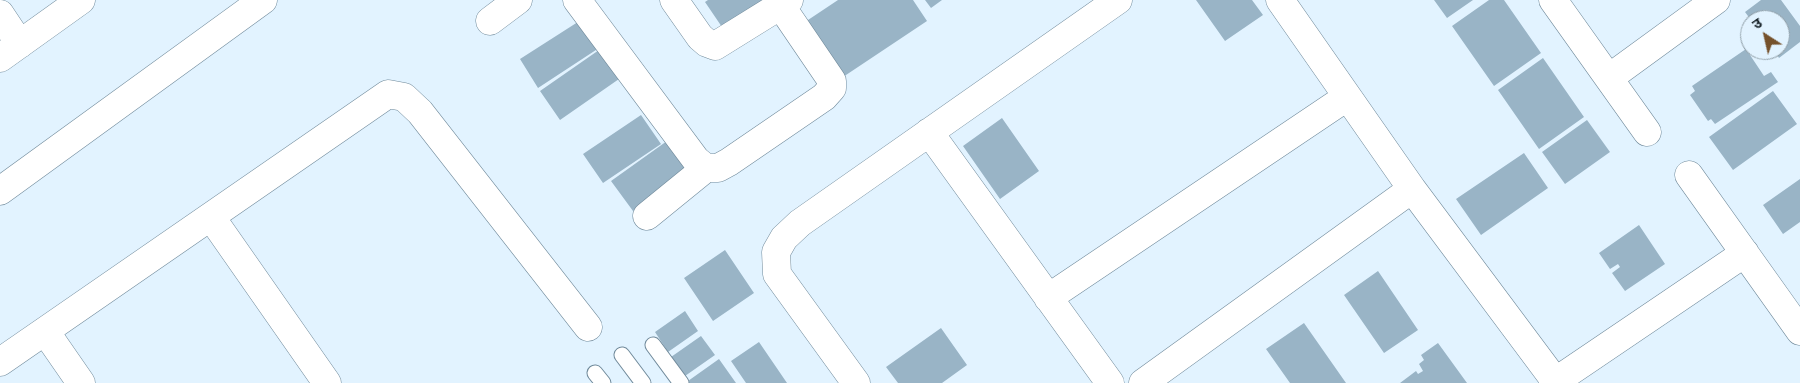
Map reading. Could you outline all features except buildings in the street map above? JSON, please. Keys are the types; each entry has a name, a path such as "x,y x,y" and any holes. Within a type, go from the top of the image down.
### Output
{"street":[{"path":"0,14 10,51 81,0"},
{"path":"0,191 263,0"},
{"path":"490,21 518,0"},
{"path":"577,0 696,160 706,168 718,168 729,162 824,96 832,88 832,80 785,3 715,46 700,38 674,0"},
{"path":"856,383 777,274 776,252 784,238 800,223 1118,0"},
{"path":"1280,0 1412,189 1554,382 1745,253"},
{"path":"1553,0 1647,132"},
{"path":"1609,78 1716,0"},
{"path":"0,362 388,94 404,97 420,112 588,327"},
{"path":"1048,298 1347,97"},
{"path":"929,132 1110,383"},
{"path":"647,216 706,168"},
{"path":"1689,175 1800,331"},
{"path":"1143,383 1412,189"},
{"path":"211,217 327,383"},
{"path":"45,331 81,383"}],"lane":[{"path":"653,345 681,383"},
{"path":"622,355 643,383"}]}
